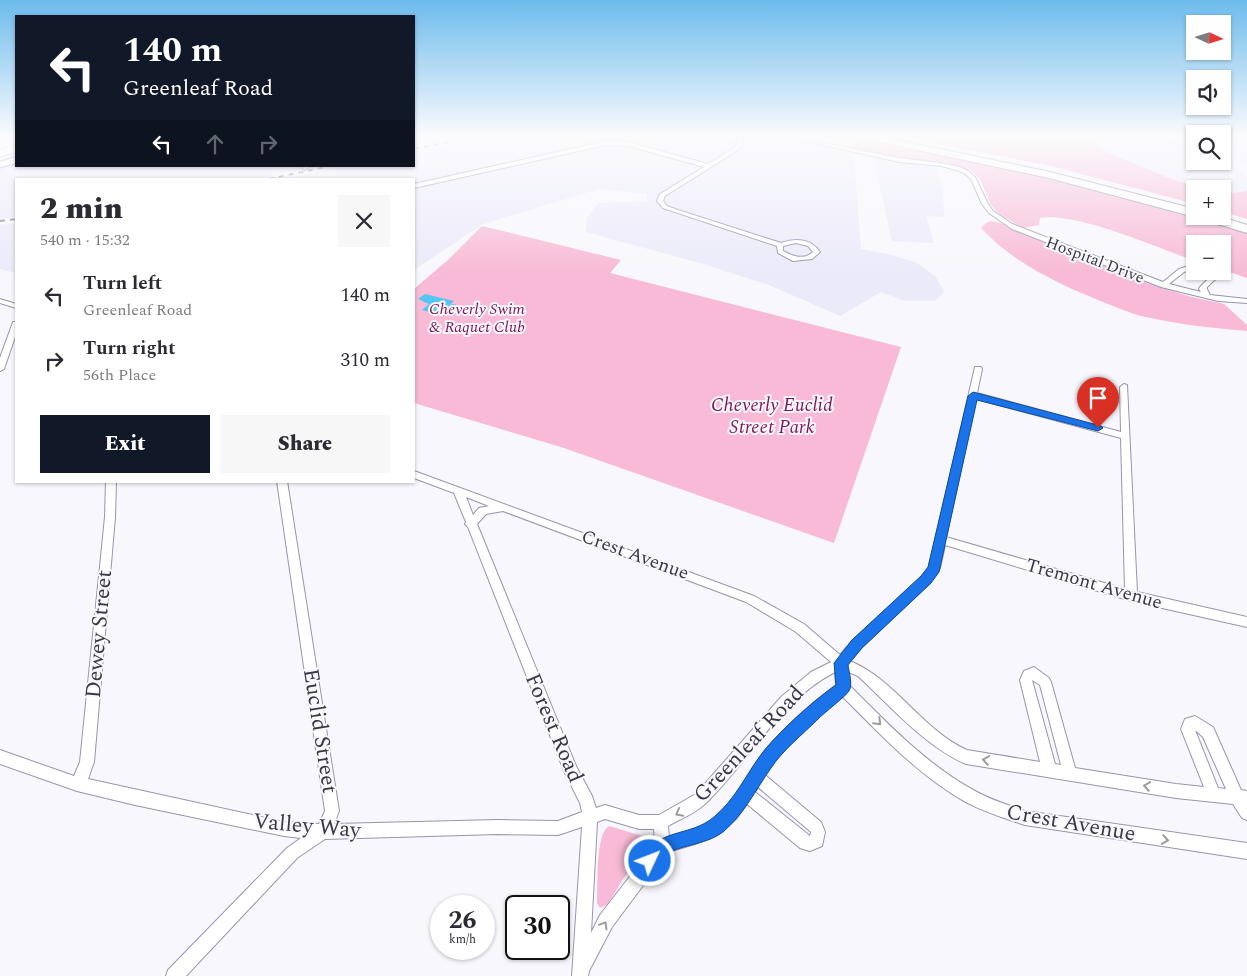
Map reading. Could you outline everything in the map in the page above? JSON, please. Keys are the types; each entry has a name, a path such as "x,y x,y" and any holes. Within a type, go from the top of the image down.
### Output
{"highway":[{"path":"1081,183 1186,211"},
{"path":"1098,183 1186,206"},
{"path":"1231,219 1247,224"},
{"path":"1231,225 1247,230"}],"street":[{"path":"415,186 429,183"},
{"path":"682,183 662,195 661,204 673,210 781,245 794,241 805,243 814,247 817,252 810,258 793,258 780,252 781,245"},
{"name":"Hospital Drive","path":"976,183 989,210 1006,224 1035,237 1164,285 1207,296 1247,301"},
{"path":"1164,285 1186,268"},
{"path":"1207,296 1203,289 1204,286 1213,280"},
{"path":"0,302 15,306"},
{"path":"0,369 15,329"},
{"name":"Greenleaf Road","path":"660,822 702,799 786,701 815,676 841,663 857,644 926,580 934,568 942,540 978,369"},
{"path":"1124,387 1131,596"},
{"path":"973,396 1126,436"},
{"name":"Crest Avenue","path":"415,474 750,599 800,628 841,663 862,672 951,750 966,756 980,760 1070,774 1242,798"},
{"name":"Dewey Street","path":"77,784 87,762 109,526 111,483"},
{"name":"Euclid Street","path":"282,483 332,811 323,832"},
{"name":"Forest Road","path":"458,490 470,524 571,771 587,801 590,816 581,972"},
{"path":"470,524 484,511 491,508 505,508"},
{"name":"Tremont Avenue","path":"942,540 1131,596 1247,622"},
{"path":"841,663 843,688"},
{"path":"1049,770 1026,680 1028,675 1034,674 1045,682 1070,774"},
{"name":"Greenleaf Road","path":"663,846 698,836 714,828 728,816 746,794 778,747 843,688"},
{"name":"Crest Avenue","path":"843,688 933,773 989,806 1025,818 1247,851"},
{"path":"1214,795 1188,729 1190,724 1195,722 1208,732 1242,798 1247,813"},
{"name":"Valley Way","path":"0,757 77,784 284,829 323,832 489,827 558,828 590,816"},
{"path":"746,794 805,843 810,844 817,841 818,832 816,827 758,777"},
{"path":"581,972 606,921 663,846 660,822 639,822 605,812 590,816"},
{"path":"174,976 292,854 323,832"}],"shaded area":[{"path":"0,183 15,183 15,217 0,219"},
{"path":"415,183 856,183 861,249 888,254 917,263 936,277 944,292 935,301 905,301 881,292 840,316 769,285 707,265 586,232 587,218 598,203 647,201 647,194 599,189 483,224 415,269"},
{"path":"879,183 941,183 943,190 944,217 926,216 934,243 892,241"},
{"path":"1231,183 1247,183 1247,191 1231,193"},
{"path":"15,223 15,273 0,269 0,225"}],"green space":[{"path":"982,183 1062,183 1153,205 1186,215 1186,225 1220,225 1247,233 1247,278 1231,273 1231,235 1186,235 1186,258 1117,232 1074,220 1055,217 1040,218 1039,225 1023,228 1000,215 991,205"},
{"path":"1114,183 1186,184 1186,202"},
{"path":"1247,191 1247,219 1231,214 1231,193"},
{"path":"991,221 1001,223 1022,234 1152,285 1224,304 1247,325 1247,331 1141,316 1091,297 1040,273 1008,253 981,228"},
{"name":"Cheverly Euclid Street Park","path":"482,226 621,260 610,273 901,347 834,543 561,447 415,403 415,288 449,259"},
{"path":"609,826 646,837 647,843 644,852 623,879 608,904 600,908 597,903 599,849 601,839"}],"water":[{"path":"425,294 454,301 440,314 452,304 458,305 444,316 422,310 429,304 418,299"}],"railway":[{"path":"0,221 15,219"}],"route":[{"path":"650,861 663,846 698,836 714,828 728,816 746,794 778,747 843,688 841,663 857,644 926,580 938,559 973,396 1098,428"}],"park label":[{"name":"Cheverly Swim & Raquet Club","path":"477,318"}]}
